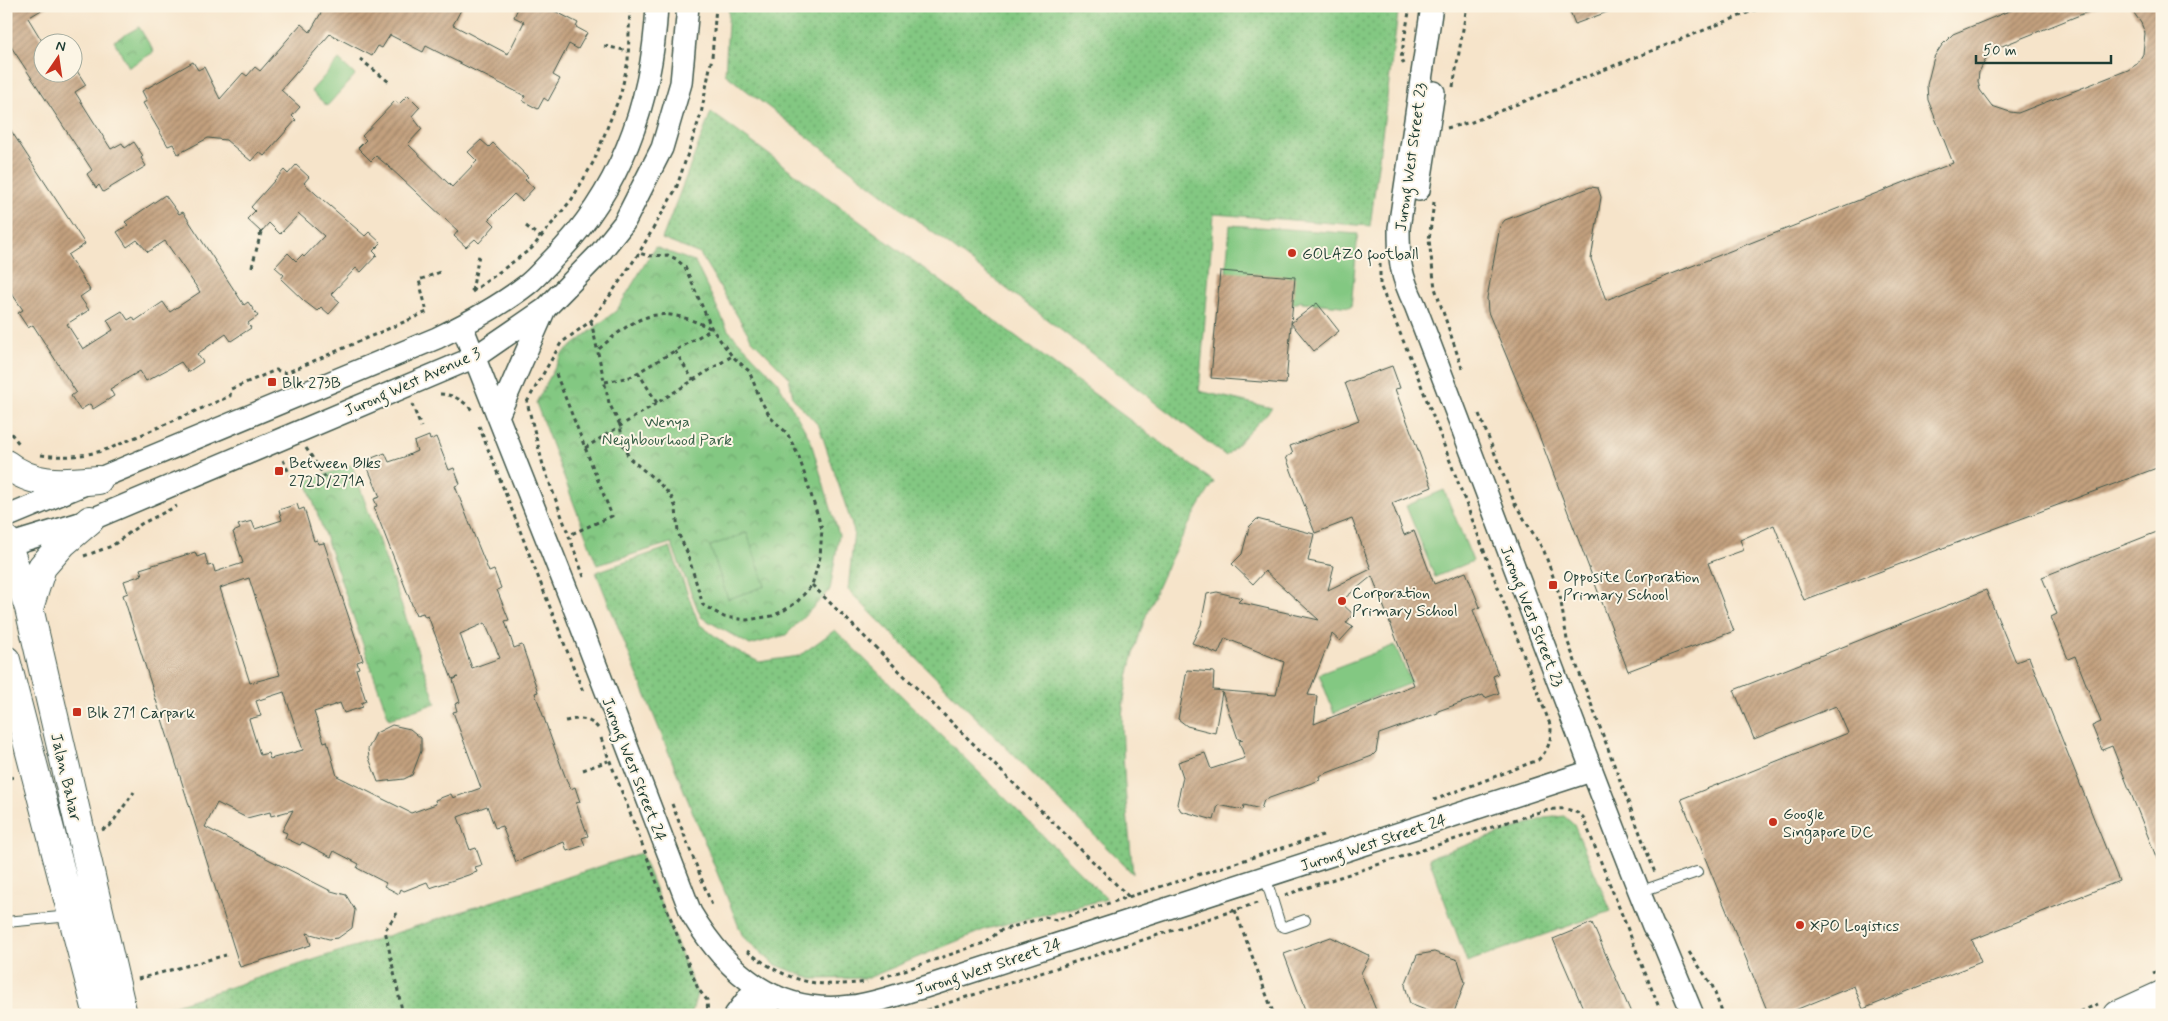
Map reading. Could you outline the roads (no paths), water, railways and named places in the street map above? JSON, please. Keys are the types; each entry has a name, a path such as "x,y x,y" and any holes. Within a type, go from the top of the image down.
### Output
{"main road":[{"path":"15,455 25,477 40,482 98,480"},
{"path":"28,608 42,567 63,543 90,520"},
{"name":"Jalan Bahar","path":"7,544 28,608 123,1015"},
{"name":"Jalan Bahar","path":"6,660 98,1015"},
{"path":"64,888 78,882 87,866"},
{"path":"2118,1015 2162,996"}],"street":[{"name":"Jurong West Avenue 3","path":"6,518 436,338 462,326 529,283 575,237 606,194 632,139 649,80 657,6"},
{"name":"Jurong West Avenue 3","path":"7,544 90,520 475,357 545,309 600,253 624,223 662,148 681,83 688,6"},
{"name":"Jurong West Street 23","path":"1432,6 1398,228 1399,260 1404,283 1415,305 1591,771 1653,926 1662,940 1693,1015"},
{"name":"Jurong West Street 23","path":"1415,305 1413,227 1447,6"},
{"path":"498,416 545,309"},
{"name":"Jurong West Street 24","path":"462,326 691,913 717,952 732,968 767,991 809,1005 832,1007 853,1006 925,987 1591,771"},
{"name":"Jurong West Street 23","path":"1653,926 1654,945 1679,1015"},
{"path":"735,1015 767,991"},
{"path":"761,1015 767,991"}],"lane":[{"path":"1639,892 1697,872"},
{"path":"1265,876 1280,925 1285,927 1305,920"},
{"path":"6,922 71,916"}],"place":[{"name":"GOLAZO football","path":"1292,253"},
{"name":"Blk 273B","path":"272,382"},
{"name":"Between Blks 272D/271A","path":"279,471"},
{"name":"Opposite Corporation Primary School","path":"1553,585"},
{"name":"Corporation Primary School","path":"1342,601"},
{"name":"Blk 271 Carpark","path":"77,712"},
{"name":"Google Singapore DC","path":"1773,822"},
{"name":"XPO Logistics","path":"1800,925"}],"park label":[{"name":"Wenya Neighbourhood Park","path":"667,430"}]}
